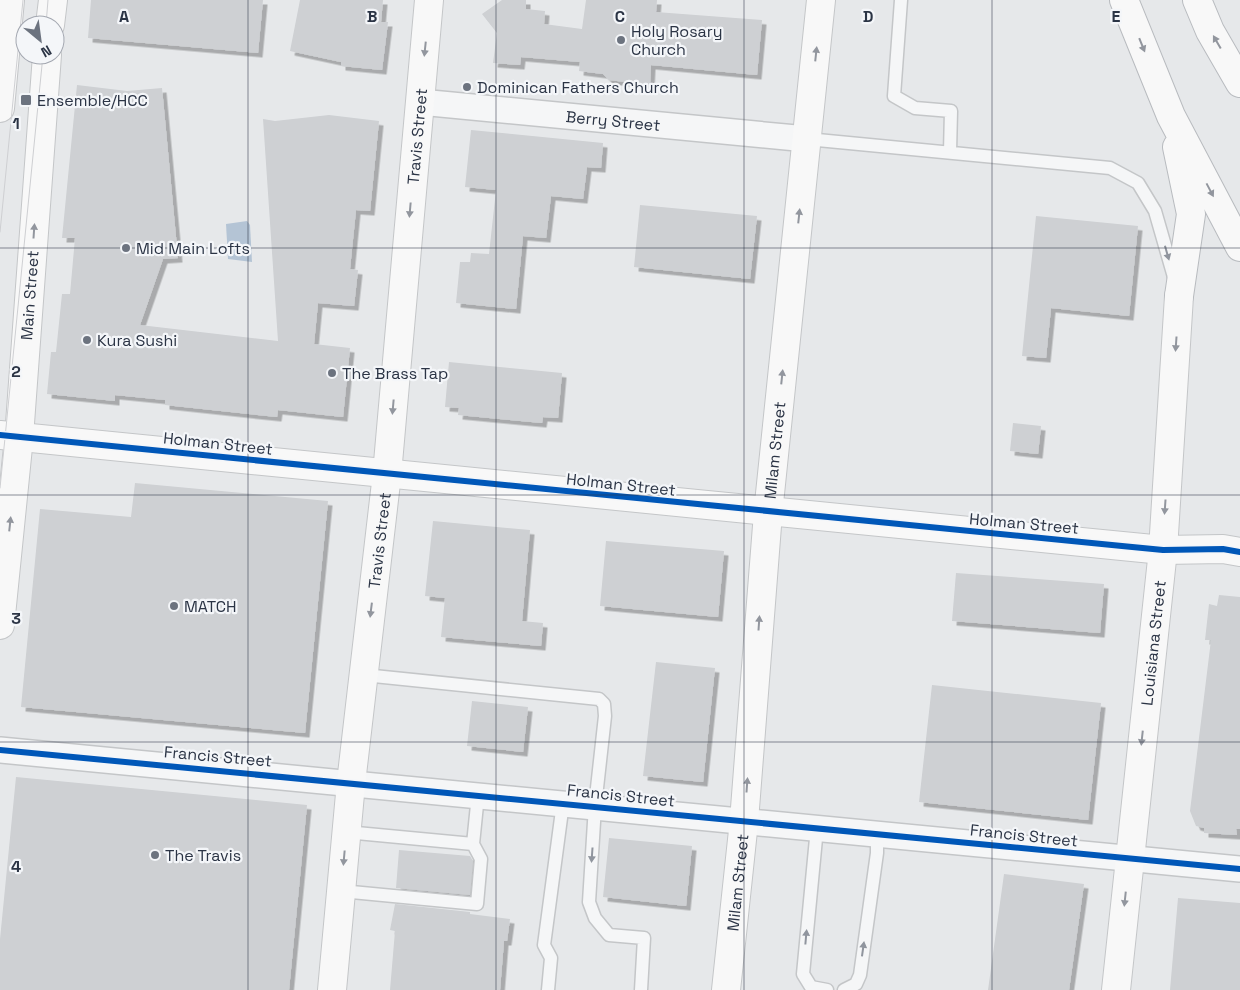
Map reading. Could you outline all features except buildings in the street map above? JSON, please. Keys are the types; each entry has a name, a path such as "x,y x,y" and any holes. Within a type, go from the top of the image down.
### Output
{"main road":[{"path":"0,108 2,62 10,0"},
{"path":"51,15 53,0"},
{"name":"Travis Street","path":"332,990 351,783 387,474 430,0"},
{"name":"Milam Street","path":"726,990 744,821 768,513 821,0"},
{"path":"1124,0 1171,116 1240,247"},
{"path":"1197,0 1210,31 1240,83"},
{"name":"Main Street","path":"0,625 9,436 46,65"},
{"name":"Louisiana Street","path":"1116,990 1163,550 1179,296 1191,214 1171,116"},
{"name":"Holman Street","path":"9,436 768,513 1163,550 1224,549 1240,552"}],"street":[{"name":"Berry Street","path":"420,102 807,139"},
{"name":"Francis Street","path":"0,750 595,806 1130,860 1240,869"}],"lane":[{"path":"902,0 894,96 915,108 951,111 950,152"},
{"path":"807,139 1110,168 1138,184 1155,210 1179,296"},
{"path":"364,675 598,699 604,704 605,716 595,806 589,902 602,928 609,935 644,938 641,990"},
{"path":"341,891 477,904 481,859 473,844 478,795"},
{"path":"548,990 551,958 544,945 563,804"},
{"path":"817,828 803,974 804,987 827,990"},
{"path":"346,832 473,844"},
{"path":"844,990 856,984 860,975 877,853 877,834"}],"water":[{"path":"247,221 250,225 252,262 228,259 226,224"}],"tram line":[{"path":"0,232 23,0"},
{"path":"47,15 48,0"},
{"path":"0,488 42,65"}],"cycle path":[{"path":"0,435 1163,550 1223,549 1240,552"},
{"path":"0,750 1240,869"}],"place":[{"name":"Holy Rosary Church","path":"621,40"},
{"name":"Dominican Fathers Church","path":"467,87"},
{"name":"Ensemble/HCC","path":"26,100"},
{"name":"Mid Main Lofts","path":"126,248"},
{"name":"Kura Sushi","path":"87,340"},
{"name":"The Brass Tap","path":"332,373"},
{"name":"MATCH","path":"174,606"},
{"name":"The Travis","path":"155,855"}]}
